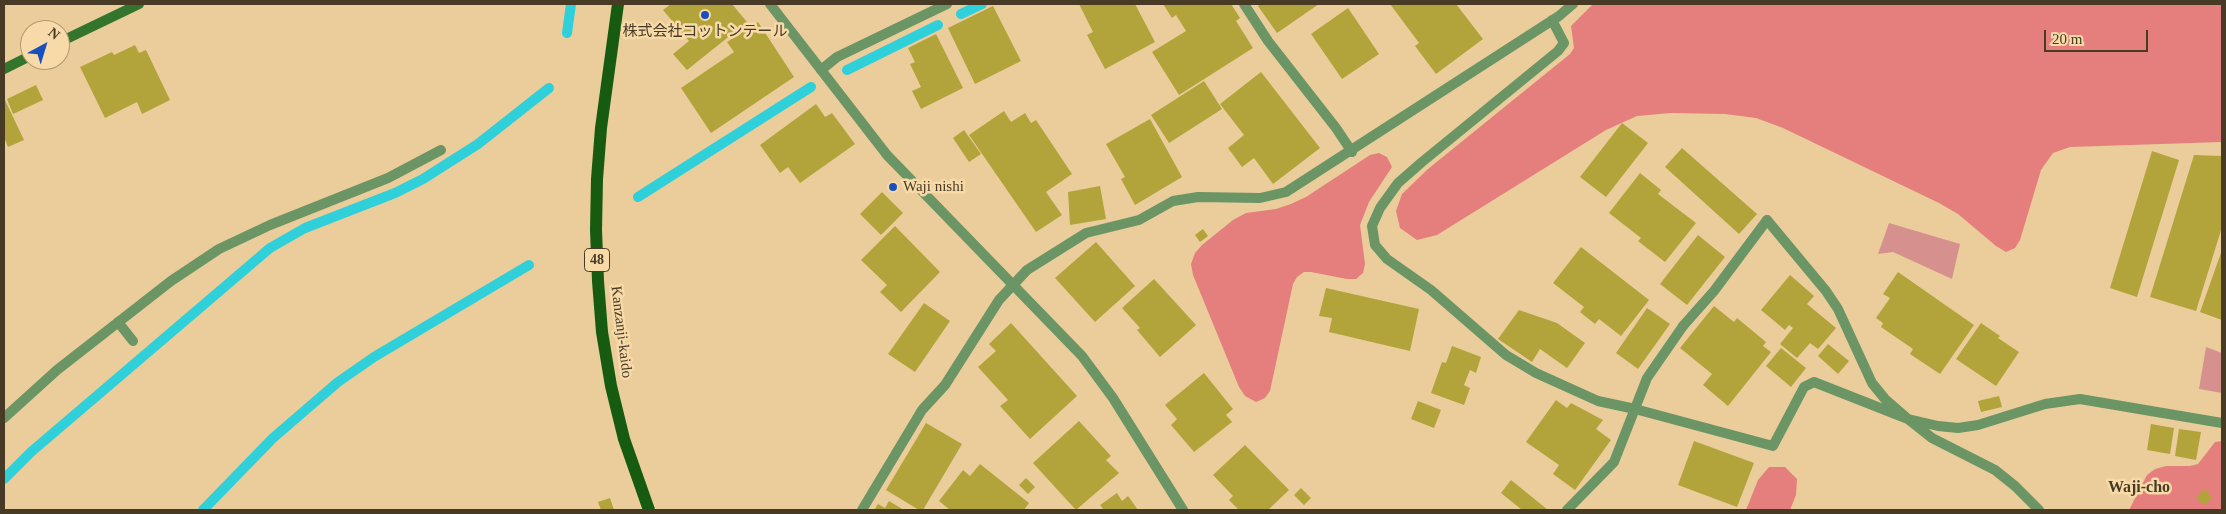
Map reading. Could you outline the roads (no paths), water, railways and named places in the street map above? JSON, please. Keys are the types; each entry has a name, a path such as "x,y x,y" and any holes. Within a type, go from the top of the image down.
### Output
{"main road":[{"path":"70,37 140,4"},
{"name":"Kanzanji-kaido","path":"618,4 601,128 597,179 598,281 602,332 611,386 624,439 649,510"},
{"path":"4,69 20,61"}],"street":[{"path":"770,4 906,176 1065,337 1098,376 1183,510"},
{"path":"821,70 837,57 947,4"},
{"path":"1244,4 1268,41 1336,128 1352,152"},
{"path":"862,510 922,410 946,385 999,300 1027,270 1086,233 1139,220 1161,206 1185,198 1260,198 1286,192 1352,152 1552,20 1573,4"},
{"path":"1552,20 1564,43 1558,50 1398,183 1380,208 1372,226 1375,244 1387,259 1431,290 1492,344 1521,364 1598,401 1634,408 1773,446 1804,387 1814,382 1908,419 1938,426 1958,428 2045,404 2080,399 2222,423"},
{"path":"4,418 57,370 171,281 218,249 270,225 388,178 441,150"},
{"path":"1568,510 1614,462 1647,378 1683,326 1714,291 1768,220 1826,291 1838,309 1872,383 1885,399 1932,438 1995,470 2040,510"},
{"path":"118,322 133,341"}],"waterway":[{"path":"567,33 571,4"},
{"path":"961,14 982,4"},
{"path":"847,70 938,25"},
{"path":"638,197 811,87"},
{"path":"4,479 31,452 270,248 305,228 395,193 423,179 478,144 549,88"},
{"path":"203,510 273,438 338,382 374,357 529,265"}],"place":[{"name":"株式会社コットンテール","path":"705,15"},
{"name":"Waji nishi","path":"893,187"}],"district":[{"name":"Waji-cho","path":"2139,488"}]}
